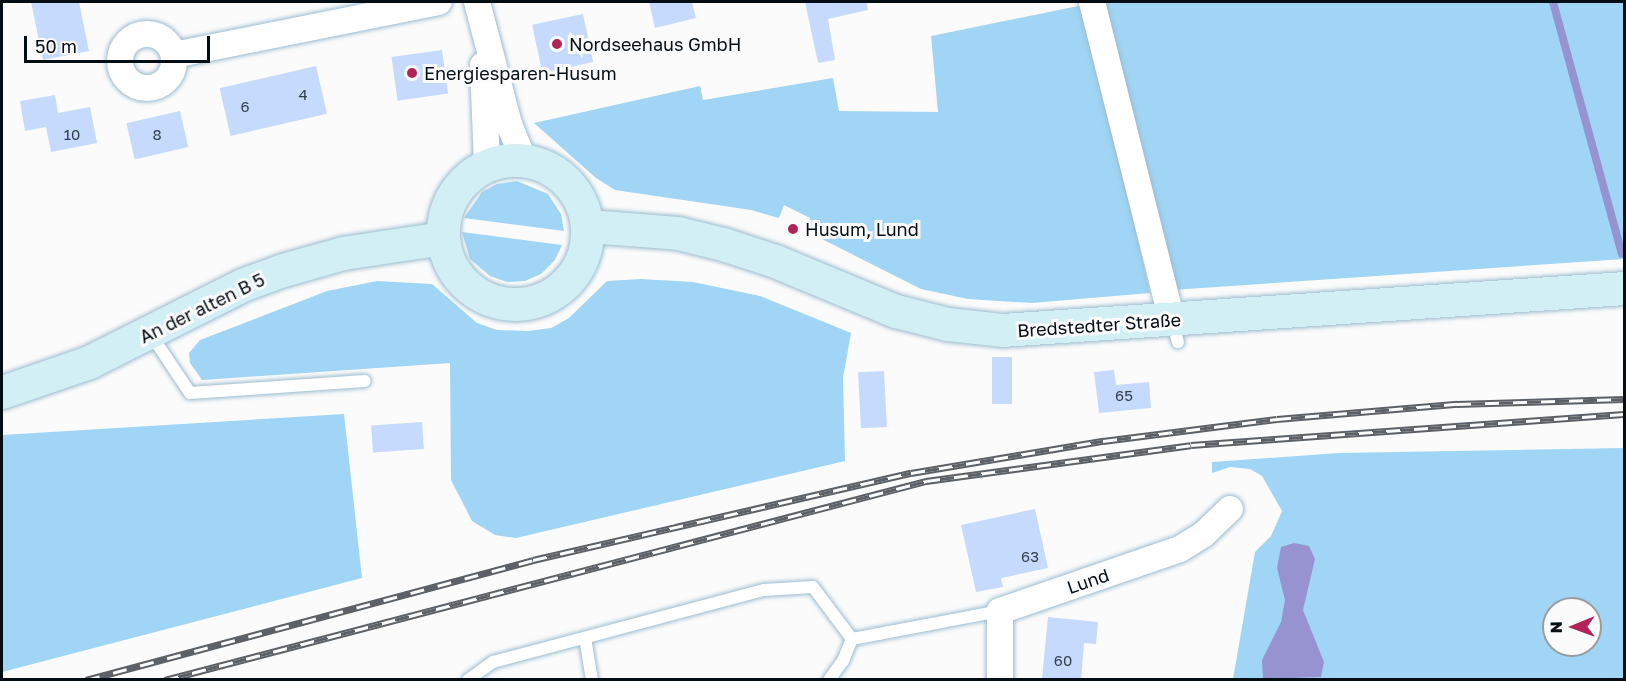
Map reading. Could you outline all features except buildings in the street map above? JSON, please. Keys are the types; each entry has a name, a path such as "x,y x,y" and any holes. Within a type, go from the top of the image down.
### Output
{"main road":[{"path":"523,159 547,166 567,181 582,201 588,226 585,250 569,279 557,291 535,302 510,304 486,298 465,284 450,264 443,238 445,216 453,195 468,177 487,165 523,159"},
{"name":"Bredstedter Straße","path":"588,226 678,233 775,261 896,311 947,324 1032,331 1175,331 1624,288"},
{"name":"An der alten B 5","path":"2,392 89,362 242,285 283,270 353,251 443,238"}],"street":[{"path":"174,55 439,2"},
{"path":"1092,2 1175,331"},
{"path":"479,9 523,159"},
{"path":"479,9 487,165"},
{"name":"Lund","path":"1000,611 1180,549 1204,534 1230,509"},
{"path":"1000,611 1000,680"}],"lane":[{"path":"150,333 190,393 365,381"},
{"path":"468,680 493,663 764,590 813,587 852,639"},
{"path":"852,639 1000,611"},
{"path":"585,638 592,680"},
{"path":"829,680 843,661 852,639"}],"shaded area":[{"path":"1100,2 1624,2 1624,259 1172,290"},
{"path":"1078,6 1087,10 1150,293 1032,303 968,299 921,289 806,231 810,218 784,205 779,218 751,210 615,190 596,178 534,123 700,86 703,100 833,78 839,111 938,112 931,36"},
{"path":"517,181 548,194 561,214 564,231 464,218 482,192 497,184"},
{"path":"462,232 562,245 555,260 541,274 525,281 507,282 490,276 470,259"},
{"path":"641,279 693,282 760,296 851,333 843,378 845,461 516,538 495,535 472,521 451,480 450,363 202,380 190,363 189,353 200,340 327,291 377,281 432,284 477,323 497,330 528,331 551,328 569,318 607,281"},
{"path":"344,414 362,578 2,672 2,435"},
{"path":"1624,448 1624,679 1233,679 1255,552 1271,536 1282,511 1262,476 1250,469 1230,467 1212,473 1212,462 1339,453"},
{"path":"1294,543 1309,546 1315,559 1303,610 1324,662 1321,677 1263,679 1262,660 1281,622 1285,600 1277,568 1281,547"}],"waterway":[{"path":"1553,2 1622,254"}],"railway":[{"path":"86,680 533,560 911,473 1103,441 1277,419 1457,404 1624,399"},
{"path":"165,680 926,481 1191,445 1624,414"}],"place":[{"name":"Nordseehaus GmbH","path":"557,44"},
{"name":"Energiesparen-Husum","path":"412,73"},
{"name":"Husum, Lund","path":"793,229"}]}
